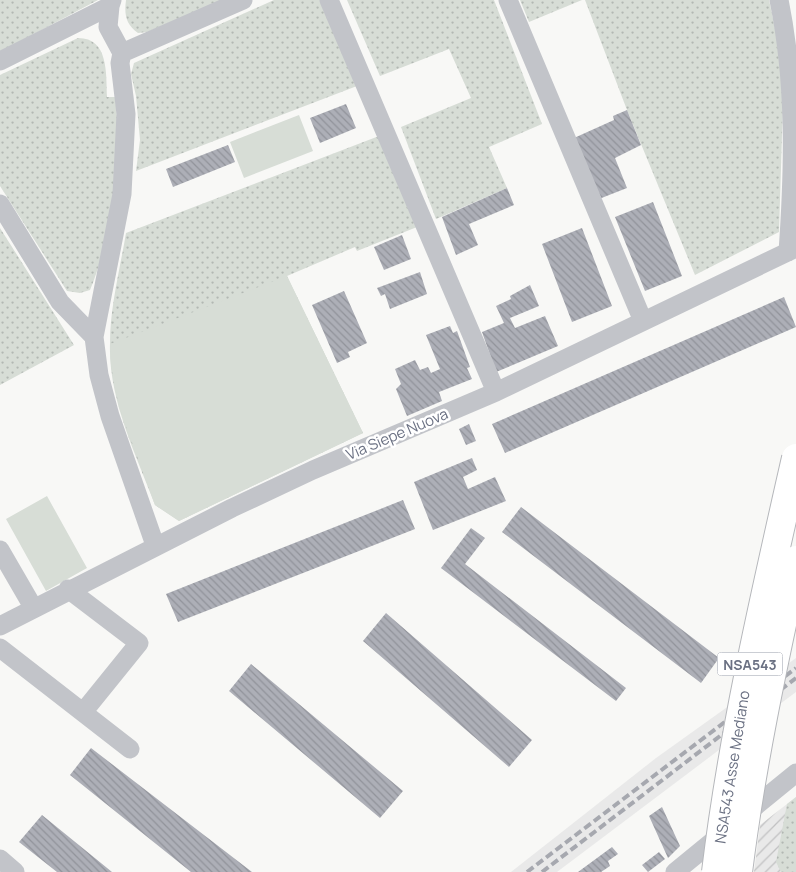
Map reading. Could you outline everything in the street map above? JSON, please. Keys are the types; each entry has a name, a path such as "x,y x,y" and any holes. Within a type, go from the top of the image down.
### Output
{"highway":[{"name":"NSA543 Asse Mediano","path":"716,872 725,797 743,694 796,458"},
{"name":"NSA543 Asse Mediano","path":"738,872 747,801 766,696 796,560"}],"street":[{"path":"122,53 243,0"},
{"path":"330,0 496,392"},
{"path":"508,0 643,321"},
{"path":"780,0 789,50 793,100 792,250"},
{"path":"111,3 108,27 122,53 120,63 126,114 122,194 94,337 99,375 110,416 155,545"},
{"path":"0,61 111,3"},
{"path":"0,204 60,302 94,337"},
{"name":"Via Siepe Nuova","path":"0,626 33,607 155,545 313,470 496,392 792,250"},
{"path":"0,550 33,607"},
{"path":"68,589 138,643 84,711"},
{"path":"0,648 84,711 130,749"},
{"path":"675,872 796,773"},
{"path":"0,860 16,872"}],"shaded area":[{"path":"0,0 98,0 0,52"},
{"path":"126,0 223,0 147,32 138,33 127,19 125,10"},
{"path":"274,0 321,0 357,86 136,171 140,140 136,96 131,74 134,63"},
{"path":"347,0 494,0 542,124 489,147 507,188 436,219 401,127 471,98 449,49 380,76"},
{"path":"520,0 582,0 529,22"},
{"path":"585,0 769,0 784,71 779,232 695,275 627,110"},
{"path":"78,38 88,40 101,51 106,68 107,97 115,97 118,143 114,195 104,246 90,290 80,293 67,291 0,186 0,75"},
{"path":"299,115 313,151 244,178 230,142"},
{"path":"379,136 417,227 357,251 355,247 287,276 363,433 179,521 155,505 125,426 114,385 110,329 126,233"},
{"path":"0,228 74,345 0,385"},
{"path":"287,276 363,433 179,521 155,505 119,407 111,366 110,344"},
{"path":"47,496 87,568 46,591 6,519"},
{"path":"796,658 796,692 557,872 511,872 656,758"},
{"path":"796,797 796,872 754,872 760,825"},
{"path":"796,797 796,872 781,872 776,862 787,804"}],"building":[{"path":"346,104 356,128 320,143 310,118"},
{"path":"627,110 641,145 615,158 627,188 599,199 574,138 614,120 613,116"},
{"path":"228,145 235,162 173,187 166,169"},
{"path":"507,188 514,205 469,224 478,245 456,255 442,217"},
{"path":"653,202 682,276 645,291 615,217"},
{"path":"582,228 612,306 572,322 542,244"},
{"path":"402,235 411,259 384,270 374,247"},
{"path":"420,272 427,294 390,309 385,294 381,296 377,288"},
{"path":"530,285 539,306 510,318 515,328 545,316 558,346 496,372 482,332 504,323 496,306 511,299 510,296"},
{"path":"344,291 367,343 348,352 350,357 337,363 312,305"},
{"path":"784,297 796,327 505,453 492,424"},
{"path":"450,326 453,333 457,331 470,367 467,368 472,379 439,392 442,401 407,416 396,389 401,384 395,369 415,360 420,370 428,367 431,373 440,369 426,335"},
{"path":"469,424 476,441 466,445 459,429"},
{"path":"472,458 477,470 463,477 468,489 495,477 506,501 433,530 414,482"},
{"path":"403,500 415,529 178,622 166,594"},
{"path":"521,507 719,658 701,683 502,532"},
{"path":"471,528 485,538 465,564 626,688 616,701 441,568"},
{"path":"386,613 532,740 509,767 363,641"},
{"path":"251,664 403,791 380,818 229,691"},
{"path":"91,748 252,872 191,872 70,775"},
{"path":"662,807 680,846 668,858 649,816"},
{"path":"42,815 112,872 57,872 19,842"},
{"path":"612,847 618,854 608,861 610,866 601,872 578,872"},
{"path":"659,852 665,859 648,872 642,865"}],"railway":[{"path":"527,872 796,668"},
{"path":"542,872 796,678"}]}
